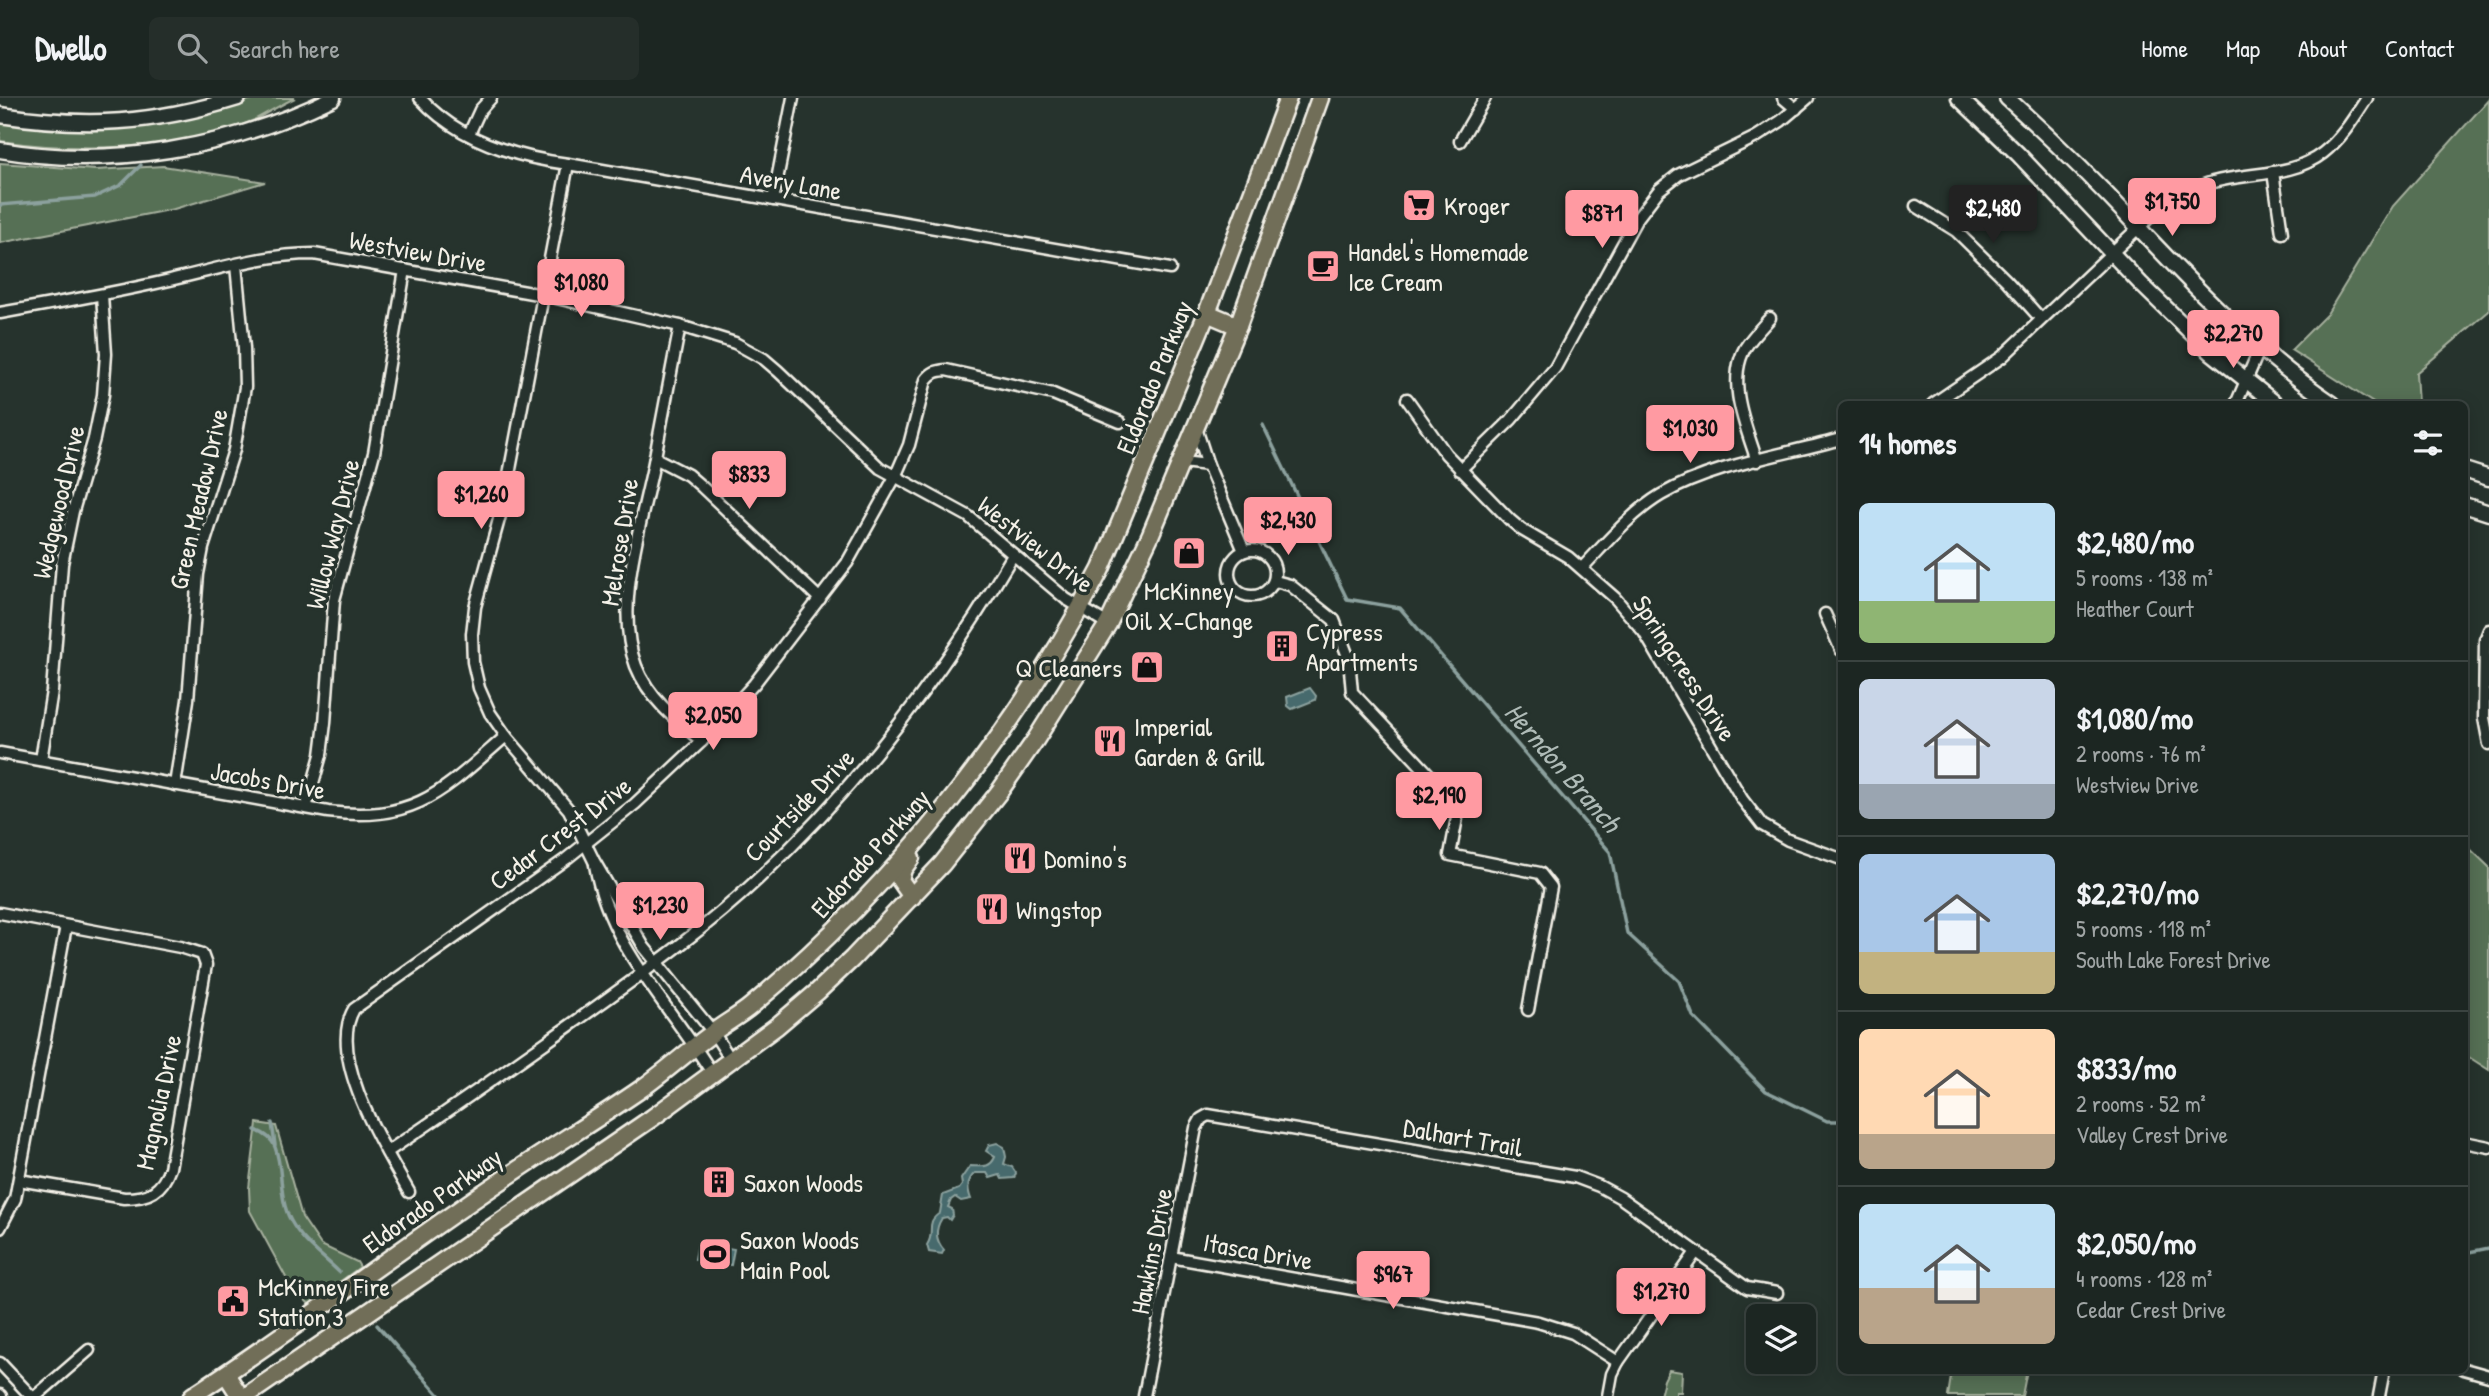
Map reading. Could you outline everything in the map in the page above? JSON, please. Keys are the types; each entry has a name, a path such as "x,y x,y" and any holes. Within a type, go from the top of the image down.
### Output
{"main road":[{"path":"0,115 93,124 186,113 237,98"},
{"path":"0,150 51,156 117,155 170,150 279,120 333,98"},
{"path":"246,1396 449,1259 731,1060 817,992 942,864 1037,739 1108,624 1150,536 1238,326 1318,104 1288,98"},
{"name":"Eldorado Parkway","path":"192,1396 270,1346 495,1184 645,1087 713,1032 748,1009 832,933 918,842 1011,718 1081,608 1101,569 1207,313 1288,98"},
{"path":"1958,98 2035,171 2211,352 2272,401"},
{"path":"2007,98 2073,160 2186,278 2260,348 2329,401"},
{"path":"1207,313 1238,326"},
{"path":"2468,471 2489,478"},
{"path":"2468,506 2489,513"},
{"path":"912,897 900,880 903,869 937,824 941,813"},
{"path":"226,1374 240,1396"}],"street":[{"name":"Avery Lane","path":"420,98 469,135 506,152 534,160 568,163 1170,269"},
{"path":"469,135 480,110 491,98"},
{"path":"773,200 793,98"},
{"path":"1460,141 1485,98"},
{"path":"1783,98 1796,109"},
{"path":"1460,470 1511,420 1555,368 1602,285 1623,241 1647,203 1678,175 1756,137 1808,98"},
{"path":"1937,401 2002,357 2168,202 2196,188 2225,179 2294,167 2321,155 2346,129 2367,98"},
{"path":"568,163 504,501 475,607 472,634 474,662 479,688 490,713 506,736 569,810 594,861 644,947 713,1032 731,1060"},
{"path":"2273,172 2282,233"},
{"path":"1916,206 1956,231 2041,319"},
{"name":"Westview Drive","path":"0,313 102,295 284,255 314,254 543,295 680,326 735,343 764,359 862,454 895,477 968,516 1066,599 1108,624"},
{"name":"Green Meadow Drive","path":"175,785 188,700 198,574 203,548 234,450 245,387 236,265"},
{"name":"Willow Way Drive","path":"306,808 321,755 334,600 374,453 405,270"},
{"name":"Wedgewood Drive","path":"41,760 52,691 64,552 103,395 106,354 102,295"},
{"path":"1756,461 1744,418 1737,377 1744,350 1770,318"},
{"name":"Melrose Drive","path":"680,326 631,574 628,625 640,676 666,711 702,741"},
{"path":"2237,401 2260,348"},
{"name":"Cedar Crest Drive","path":"409,1192 374,1130 355,1084 346,1039 346,1025 354,1009 585,844 635,804 702,741 754,684 847,564 895,477 909,445 926,380 936,371 960,373 1054,394 1120,422"},
{"name":"Springcress Drive","path":"1407,400 1432,437 1460,470 1522,530 1582,568 1615,598 1644,632 1751,813 1762,825 1803,847 1838,858"},
{"path":"1196,428 1208,465 1244,551"},
{"path":"1582,568 1623,526 1659,496 1682,484 1838,440"},
{"path":"655,458 688,475 820,599"},
{"path":"1181,462 1208,465"},
{"path":"1244,551 1259,551 1272,559 1275,566 1275,581 1264,593 1257,596 1249,597 1235,589 1231,583 1230,568 1244,551"},
{"name":"Courtside Drive","path":"387,1152 642,974 758,879 865,767 920,698 1013,555"},
{"path":"1275,581 1290,585 1334,620 1349,659 1352,692 1453,800 1457,818 1451,855 1540,873 1551,887 1528,1010"},
{"path":"1825,614 1838,643"},
{"path":"2489,630 2485,640 2484,718 2489,744"},
{"name":"Jacobs Drive","path":"0,752 356,816 381,814 409,807 451,784 506,736"},
{"path":"594,861 598,888 610,918 642,974 696,1046 712,1073"},
{"path":"0,912 66,926 15,1199 0,1228"},
{"name":"Magnolia Drive","path":"19,1180 124,1198 139,1198 161,1188 170,1168 206,965 202,954 66,926"},
{"name":"Dalhart Trail","path":"1203,1117 1215,1115 1575,1177 1621,1198 1747,1288 1777,1293"},
{"name":"Hawkins Drive","path":"1144,1396 1196,1128 1203,1117"},
{"path":"2468,1143 2489,1147"},
{"path":"1608,1396 1612,1374 1618,1362 1696,1252"},
{"name":"Itasca Drive","path":"1171,1256 1538,1322 1573,1333 1618,1362"},
{"path":"0,1363 33,1396 89,1350"},
{"path":"2468,1370 2489,1376"},
{"path":"2379,1396 2383,1374"}],"green space":[{"path":"256,98 295,98 252,121 224,131 161,143 61,147 0,141 0,121 203,114"},
{"path":"2489,99 2489,311 2416,373 2418,401 2370,401 2291,350 2327,314 2393,206"},
{"path":"0,163 96,170 163,166 265,182 174,209 0,243"},
{"path":"2468,847 2489,867 2489,1070 2468,1057"},
{"path":"257,1123 276,1126 302,1217 321,1245 357,1262 360,1267 309,1304 290,1285 250,1211 249,1188"},
{"path":"1669,1370 1682,1372 1681,1392 1676,1392 1676,1396 1660,1396 1664,1380"},
{"path":"1951,1374 2026,1374 2022,1396 1948,1396"}],"water":[{"path":"1310,688 1316,696 1315,700 1292,709 1288,706 1287,697"},
{"path":"997,1143 1004,1147 1004,1164 1012,1167 1016,1173 1014,1178 1002,1179 1000,1175 990,1178 987,1173 975,1173 968,1185 971,1199 961,1201 955,1197 948,1207 952,1209 953,1215 950,1220 947,1217 942,1218 940,1222 937,1234 944,1250 942,1254 929,1252 927,1245 931,1236 931,1224 940,1213 943,1195 959,1189 962,1185 961,1179 970,1166 985,1166 991,1163 995,1157 986,1151 989,1145"},
{"name":"Saxon Woods Main Pool","path":"698,1243 734,1249 731,1265 695,1259"}],"waterway":[{"path":"0,205 95,197 121,185 141,165"},
{"name":"Herndon Branch","path":"1263,425 1347,599 1400,608 1610,852 1627,933 1679,981 1693,1016 1766,1091 1827,1121 1838,1121"},
{"path":"272,1123 275,1145"},
{"path":"255,1130 267,1136 275,1147 284,1203 291,1221 307,1242 339,1272"},
{"name":"Herndon Branch","path":"2468,1252 2489,1248"},
{"path":"377,1325 440,1396"}],"place":[{"name":"Kroger","path":"1419,205"},
{"name":"Handel's Homemade Ice Cream","path":"1323,266"},
{"name":"McKinney Oil X-Change","path":"1189,553"},
{"name":"Cypress Apartments","path":"1282,646"},
{"name":"Q Cleaners","path":"1147,667"},
{"name":"Imperial Garden & Grill","path":"1110,741"},
{"name":"Domino's","path":"1020,858"},
{"name":"Wingstop","path":"992,909"},
{"name":"Saxon Woods","path":"719,1182"},
{"name":"Saxon Woods Main Pool","path":"715,1254"},
{"name":"McKinney Fire Station 3","path":"233,1301"}]}
